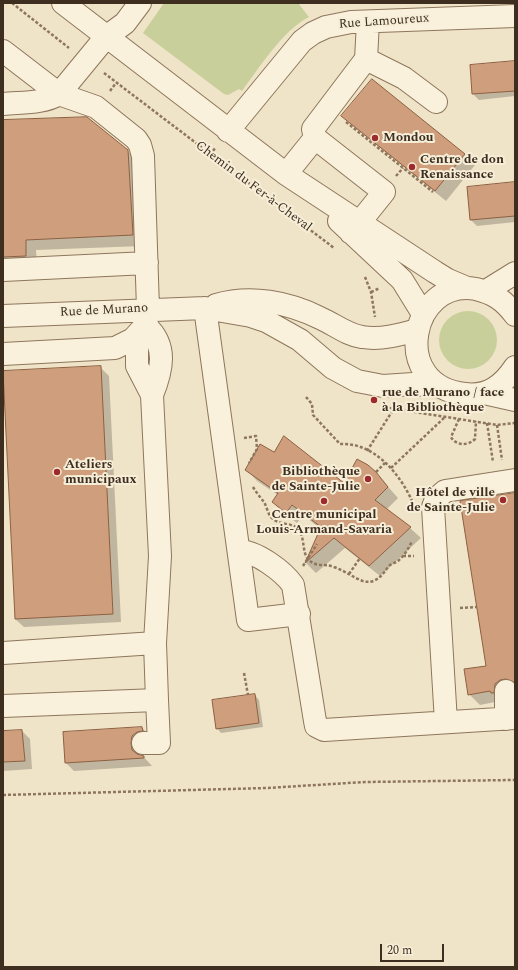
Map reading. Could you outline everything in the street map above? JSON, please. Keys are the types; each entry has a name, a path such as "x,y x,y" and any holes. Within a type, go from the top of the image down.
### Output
{"street":[{"name":"Chemin du Fer-à-Cheval","path":"62,3 228,131 356,227 448,280 503,300 515,315"},
{"path":"3,104 51,99 59,94 106,37 125,23 140,3"},
{"name":"Rue Lamoureux","path":"228,131 297,46 308,36 335,25 368,22 515,16"},
{"path":"356,227 384,192 315,138 313,129 366,59 368,22"},
{"path":"3,50 59,94 96,107 136,139 140,145 143,156 147,263 147,317 137,346 137,366 152,395 160,556 155,643 159,742 143,743"},
{"path":"366,59 404,78 436,102"},
{"path":"286,174 315,138"},
{"name":"Chemin du Fer-à-Cheval","path":"356,227 402,280 420,322"},
{"path":"3,270 147,263"},
{"path":"515,273 477,290 454,291 437,298 420,322 415,341 420,362 427,375 438,386 458,394 484,393 515,400"},
{"name":"Rue de Murano","path":"3,316 147,317 205,308 231,300 248,299 302,310 354,335 362,337 382,338 420,322"},
{"path":"205,308 248,620 299,614"},
{"name":"Rue de Murano","path":"205,308 251,316 266,321 300,340 333,368 357,381 383,386 413,384 438,386"},
{"path":"3,354 115,348 134,340 147,317"},
{"path":"484,393 496,389 502,384 515,367"},
{"path":"446,722 433,506 436,499 445,491 515,480"},
{"path":"239,551 255,554 289,580 295,590 314,721 320,729 324,730 510,718 506,691"},
{"path":"3,653 155,643"},
{"path":"3,706 157,700"}],"path":[{"path":"12,3 73,50"},
{"name":"Chemin du Fer-à-Cheval","path":"100,71 340,253"},
{"path":"107,94 116,83"},
{"path":"341,119 372,142 433,192"},
{"path":"363,274 371,292 376,324"},
{"path":"306,397 312,404 313,415 340,444 355,445 367,451 391,468 398,476 413,504"},
{"path":"386,403 393,410 497,425 515,423"},
{"path":"367,451 393,410"},
{"path":"391,468 445,417"},
{"path":"459,419 451,437 454,442 459,444 469,443 475,439 476,421"},
{"path":"487,423 493,463 502,463 497,425"},
{"path":"241,439 256,436 257,449 248,465"},
{"path":"376,472 385,463"},
{"path":"249,482 264,502 271,518 284,525 295,526 300,531 308,559 316,565 333,566 363,581 376,581 382,577 388,567 402,556 413,538"},
{"path":"302,568 317,544"},
{"path":"402,556 415,556"},
{"path":"349,574 360,558"},
{"path":"458,608 477,607"},
{"path":"244,673 248,695"},
{"path":"3,795 259,788 365,782 515,780"}],"green space":[{"path":"164,3 298,3 309,17 299,23 281,40 242,91 239,89 228,95 224,94 143,33"},
{"path":"468,311 484,316 492,324 497,340 492,356 484,364 468,369 452,364 444,356 439,340 444,324 452,316"}],"building":[{"path":"515,61 515,91 472,94 470,65"},
{"path":"372,79 465,154 435,191 341,116"},
{"path":"87,117 128,150 133,235 26,240 26,256 3,257 3,120"},
{"path":"515,182 515,216 470,220 467,187"},
{"name":"Ateliers municipaux","path":"101,366 113,614 15,619 3,371"},
{"name":"Centre municipal Louis-Armand-Savaria","path":"284,436 344,483 357,459 368,465 376,472 388,487 375,500 411,527 369,566 334,538 305,563 321,527 292,505 286,513 272,502 278,493 245,470 260,444 274,452"},
{"path":"515,493 515,683 506,679 500,680 495,684 494,693 491,693 490,691 468,695 464,669 486,666 460,501"},
{"path":"255,694 259,723 216,729 212,700"},
{"path":"142,727 143,731 137,732 132,736 131,743 132,750 137,754 144,756 144,758 65,763 63,732"},
{"path":"22,730 25,761 3,762 3,731"}],"place":[{"name":"Mondou","path":"375,138"},
{"name":"Centre de don Renaissance","path":"412,167"},
{"name":"rue de Murano / face à la Bibliothèque","path":"374,400"},
{"name":"Ateliers municipaux","path":"57,472"},
{"name":"Bibliothèque de Sainte-Julie","path":"368,479"},
{"name":"Hôtel de ville de Sainte-Julie","path":"503,500"},
{"name":"Centre municipal Louis-Armand-Savaria","path":"324,501"}]}
